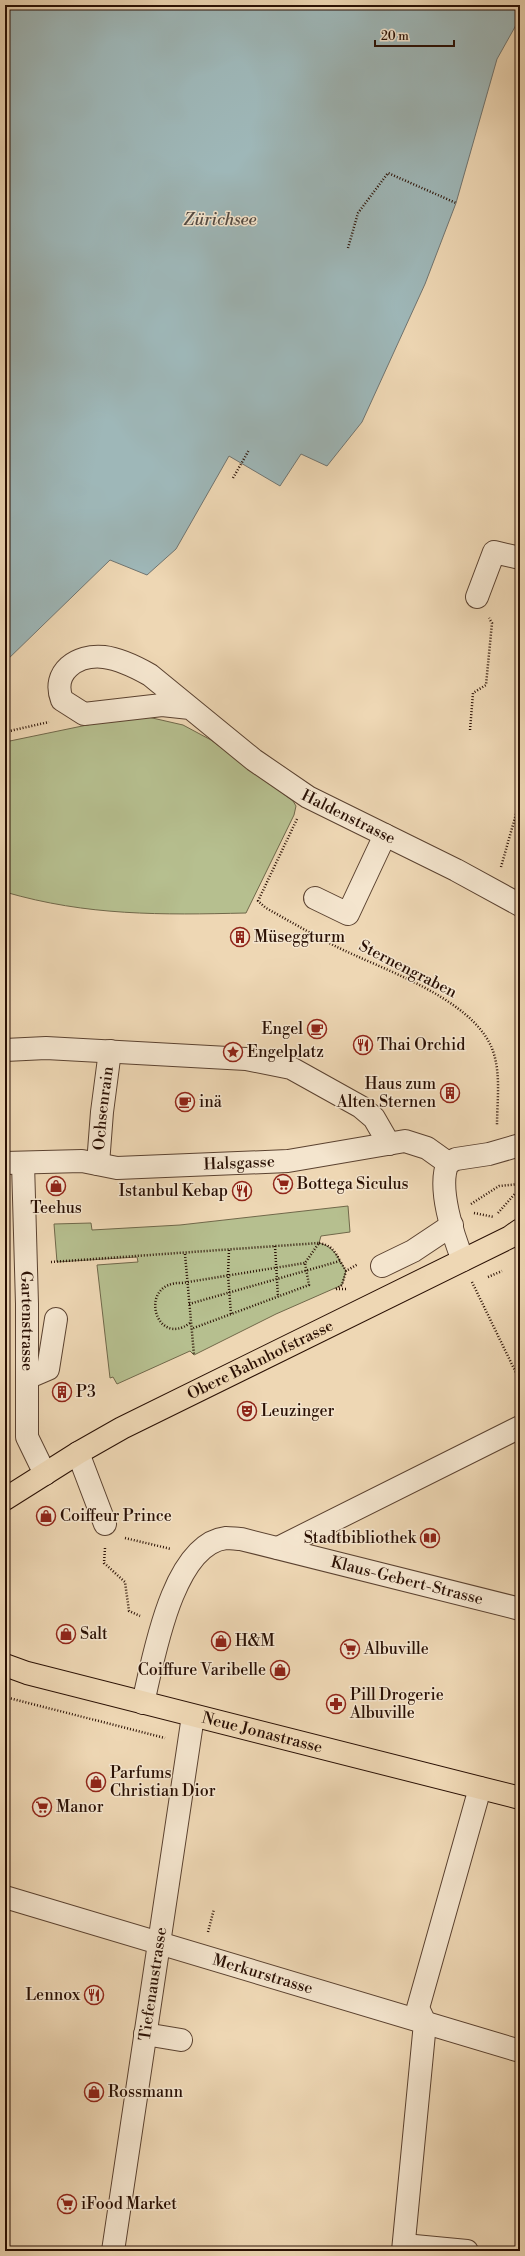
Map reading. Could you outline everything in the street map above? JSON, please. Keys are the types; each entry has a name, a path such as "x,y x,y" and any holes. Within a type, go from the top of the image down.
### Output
{"main road":[{"name":"Obere Bahnhofstrasse","path":"5,1500 78,1452 168,1405 463,1260 520,1230"},
{"name":"Neue Jonastrasse","path":"5,1665 27,1673 193,1716 520,1798"}],"street":[{"path":"477,597 494,552 520,558"},
{"name":"Haldenstrasse","path":"84,714 62,700 58,684 61,675 73,662 103,657 121,661 150,675 254,760 308,797 494,890 520,905"},
{"path":"84,714 162,705 190,708"},
{"path":"315,898 348,914 385,835"},
{"path":"5,1050 46,1048 246,1059 292,1068 362,1107 374,1118 389,1144"},
{"name":"Ochsenrain","path":"98,1164 102,1112 110,1051"},
{"name":"Halsgasse","path":"14,1163 82,1161 117,1168 288,1161 405,1141 427,1148 448,1163"},
{"path":"463,1260 460,1219 445,1193 444,1171 448,1163 456,1159 489,1154 520,1145"},
{"name":"Gartenstrasse","path":"14,1163 26,1263 27,1437 45,1474"},
{"path":"382,1266 413,1251 460,1219"},
{"path":"27,1378 48,1369 56,1319"},
{"path":"278,1548 520,1427"},
{"path":"78,1452 106,1529"},
{"name":"Klaus-Gebert-Strasse","path":"143,1703 162,1625 173,1593 182,1575 196,1555 209,1545 225,1538 278,1548 520,1609"},
{"name":"Tiefenaustrasse","path":"114,2251 158,1942 193,1716"},
{"path":"467,2251 404,2248 425,2023 418,2008 480,1788"},
{"name":"Merkurstrasse","path":"5,1897 520,2051"},
{"path":"145,2034 181,2040"}],"path":[{"path":"348,248 358,213 388,173 456,203"},
{"path":"233,478 249,450"},
{"path":"470,730 473,693 486,685 492,623 477,597"},
{"path":"5,732 84,714"},
{"name":"Sternengraben","path":"308,797 258,901 266,908 336,946 414,983 447,1001 472,1021 490,1044 497,1069 497,1132"},
{"path":"494,890 520,800"},
{"path":"467,1206 478,1197 499,1186 520,1184"},
{"path":"460,1219 495,1217 520,1188"},
{"path":"26,1263 185,1254 319,1243 327,1244 335,1250 346,1272"},
{"path":"191,1329 309,1285 305,1263 319,1243"},
{"path":"275,1246 275,1267 278,1297"},
{"path":"229,1250 228,1275 231,1314"},
{"path":"185,1254 194,1355"},
{"path":"189,1304 276,1281 340,1261"},
{"path":"190,1323 184,1327 174,1329 165,1326 158,1319 154,1310 156,1299 162,1288 173,1282 187,1282 305,1263"},
{"path":"336,1289 348,1289"},
{"path":"477,1295 520,1381"},
{"path":"139,1615 129,1611 125,1582 104,1563 106,1529 196,1555"},
{"path":"5,1697 167,1738"}],"green space":[{"path":"148,717 183,725 211,740 293,801 296,806 294,815 246,913 154,914 95,910 35,900 5,892 5,742 121,718"},
{"path":"348,1206 350,1232 321,1236 319,1243 329,1247 332,1250 346,1271 342,1285 276,1314 194,1355 190,1351 117,1384 113,1377 110,1378 97,1265 138,1262 137,1257 57,1262 54,1224 91,1223 92,1230 180,1225"}],"water":[{"name":"Zürichsee","path":"5,5 520,5 520,18 497,59 456,203 425,284 362,422 327,466 301,454 280,486 229,456 176,549 147,575 110,560 5,662"}],"place":[{"name":"Müseggturm","path":"240,937"},
{"name":"Engel","path":"317,1029"},
{"name":"Thai Orchid","path":"363,1045"},
{"name":"Engelplatz","path":"233,1052"},
{"name":"Haus zum Alten Sternen","path":"450,1093"},
{"name":"inä","path":"185,1102"},
{"name":"Bottega Siculus","path":"283,1184"},
{"name":"Teehus","path":"56,1186"},
{"name":"Istanbul Kebap","path":"242,1191"},
{"name":"P3","path":"62,1392"},
{"name":"Leuzinger","path":"247,1411"},
{"name":"Coiffeur Prince","path":"46,1516"},
{"name":"Stadtbibliothek","path":"430,1538"},
{"name":"Salt","path":"66,1634"},
{"name":"H&M","path":"221,1641"},
{"name":"Albuville","path":"350,1649"},
{"name":"Coiffure Varibelle","path":"280,1670"},
{"name":"Pill Drogerie Albuville","path":"336,1704"},
{"name":"Parfums Christian Dior","path":"96,1782"},
{"name":"Manor","path":"42,1807"},
{"name":"Lennox","path":"94,1995"},
{"name":"Rossmann","path":"94,2092"},
{"name":"iFood Market","path":"67,2204"}]}
